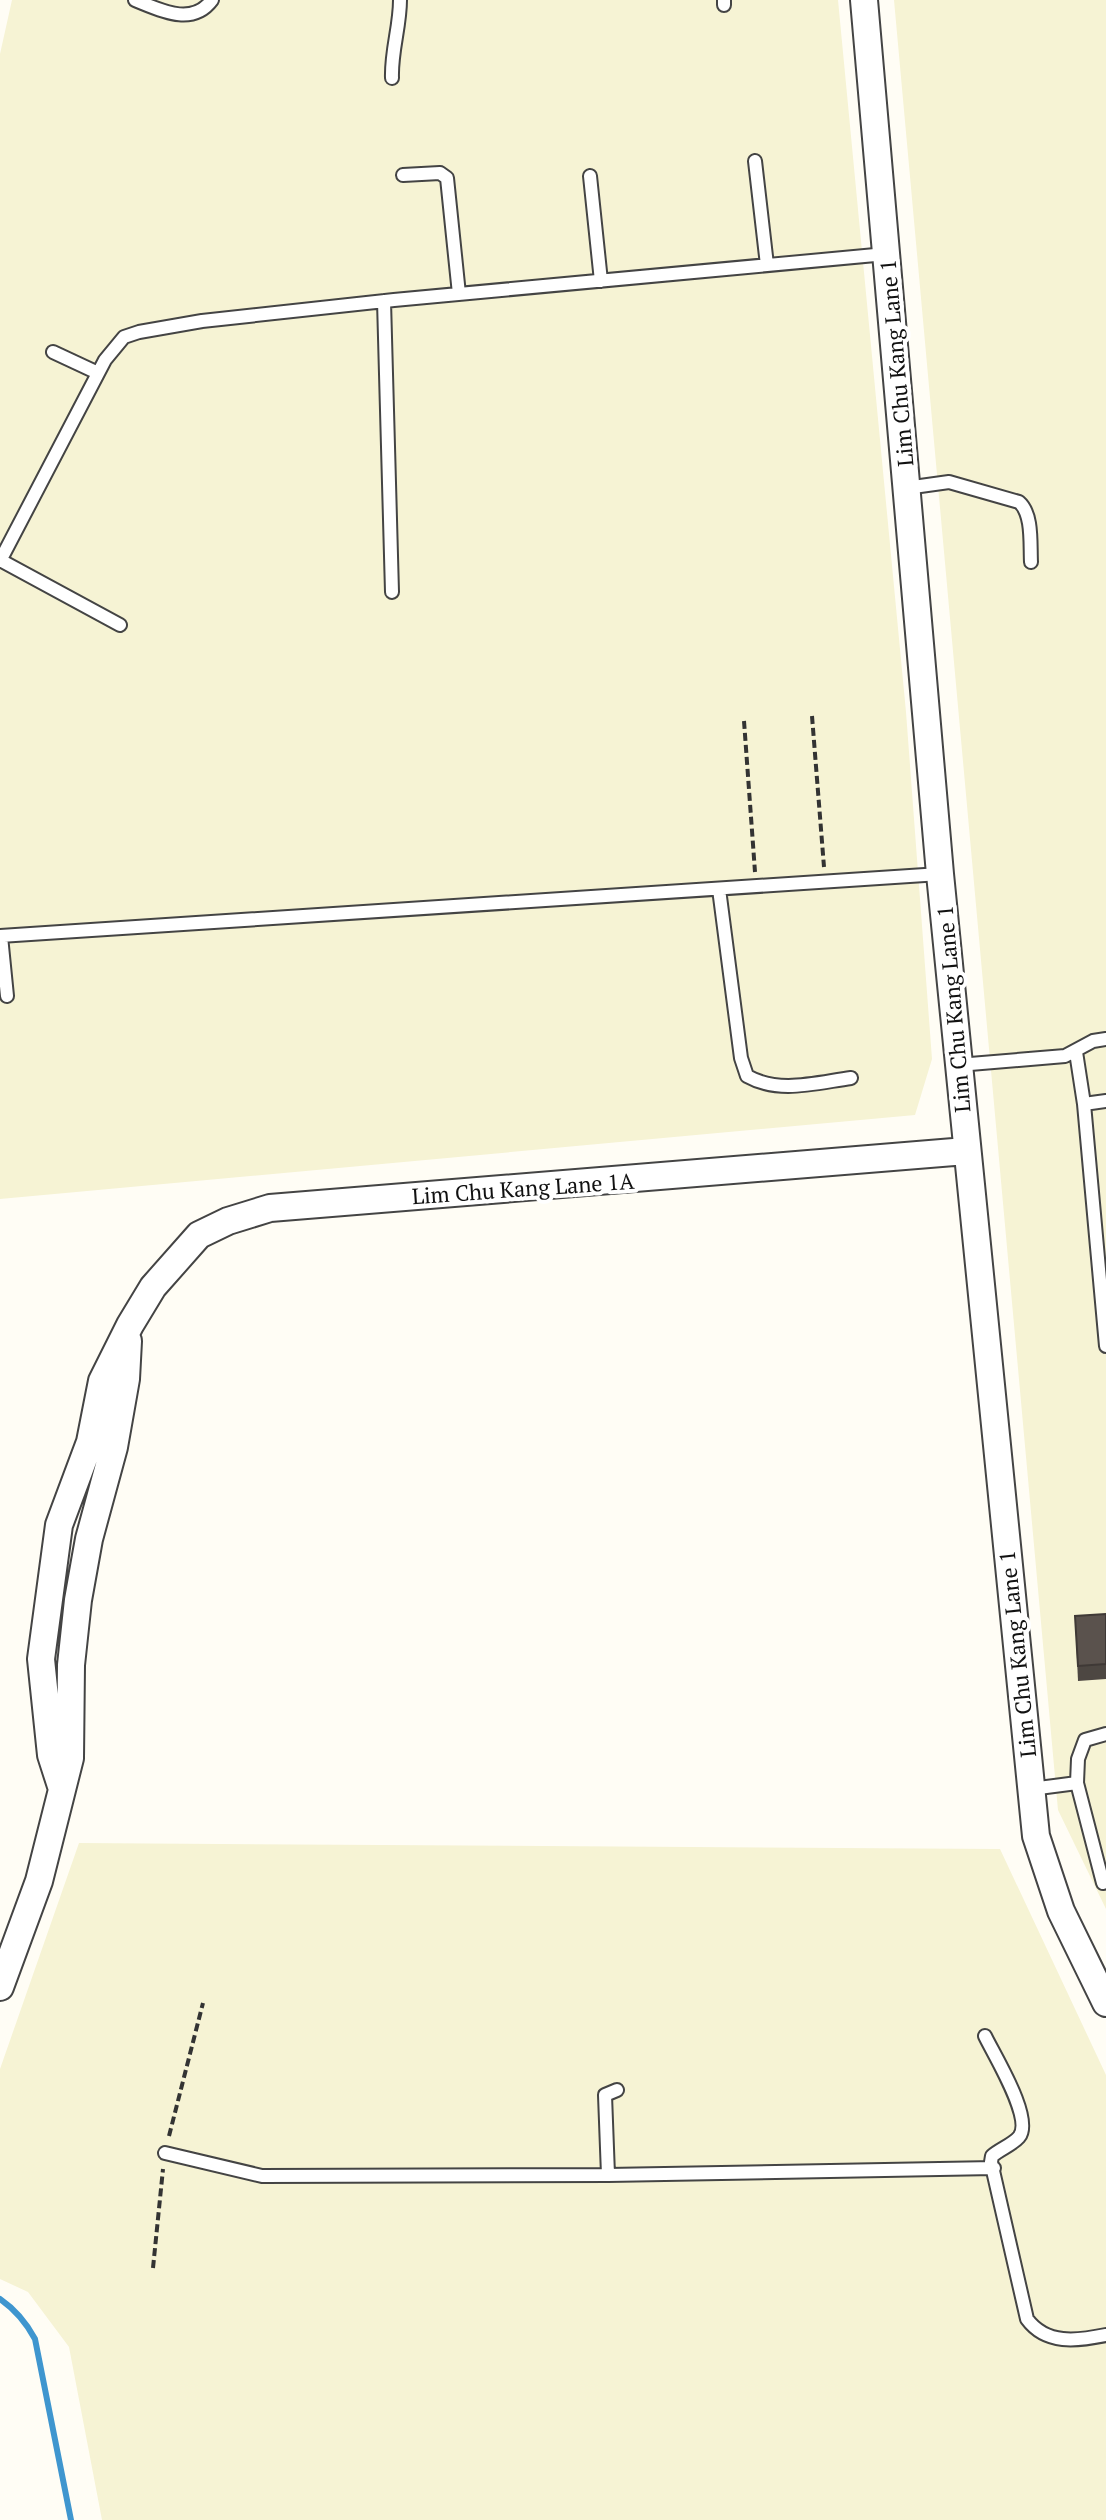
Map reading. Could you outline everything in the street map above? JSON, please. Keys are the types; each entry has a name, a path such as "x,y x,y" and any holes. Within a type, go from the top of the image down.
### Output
{"street":[{"name":"Lim Chu Kang Lane 1","path":"864,0 940,874 1036,1836 1061,1911 1106,2003"},
{"name":"Lim Chu Kang Lane 1A","path":"0,1987 39,1881 61,1786 51,1755 41,1659 59,1525 90,1442 102,1381 153,1287 199,1235 228,1221 270,1208 966,1151"}],"lane":[{"path":"135,0 185,16 205,9 212,0"},
{"path":"392,78 391,60 399,23 400,0"},
{"path":"755,161 767,265"},
{"path":"403,175 440,173 447,178 459,294"},
{"path":"590,176 601,281"},
{"path":"120,625 0,561 98,373 113,348 124,337 202,321 384,301 886,254"},
{"path":"384,301 392,592"},
{"path":"53,352 98,373"},
{"path":"906,488 949,482 1019,502 1026,507 1031,562"},
{"path":"7,996 0,936 940,874"},
{"path":"719,889 741,1058 747,1076 767,1086 784,1087 851,1078"},
{"path":"958,1065 1065,1056 1093,1041 1106,1039"},
{"path":"1076,1052 1084,1104 1106,1346"},
{"path":"1084,1104 1106,1101"},
{"path":"1103,1883 1077,1783 1078,1759 1085,1740 1106,1734"},
{"path":"1031,1789 1077,1783"},
{"path":"985,2036 1019,2107 1023,2129 1019,2137 992,2156 1027,2319 1035,2331 1050,2338 1085,2339 1106,2335"},
{"path":"608,2175 605,2095 617,2090"},
{"path":"165,2153 262,2176 608,2175 994,2168"}],"path":[{"path":"812,716 825,882"},
{"path":"744,721 756,886"},
{"path":"153,2268 165,2153 203,2003"}],"shaded area":[{"path":"12,0 838,0 906,712 932,1059 915,1115 0,1199 0,54"},
{"path":"894,0 1106,0 1106,1909 1058,1810"},
{"path":"79,1843 1000,1849 1106,2075 1106,2520 102,2520 69,2347 28,2292 0,2279 0,2069"}],"building":[{"path":"1106,1614 1106,1664 1078,1666 1075,1616"}],"waterway":[{"path":"0,2299 20,2317 35,2339 71,2520"}]}
